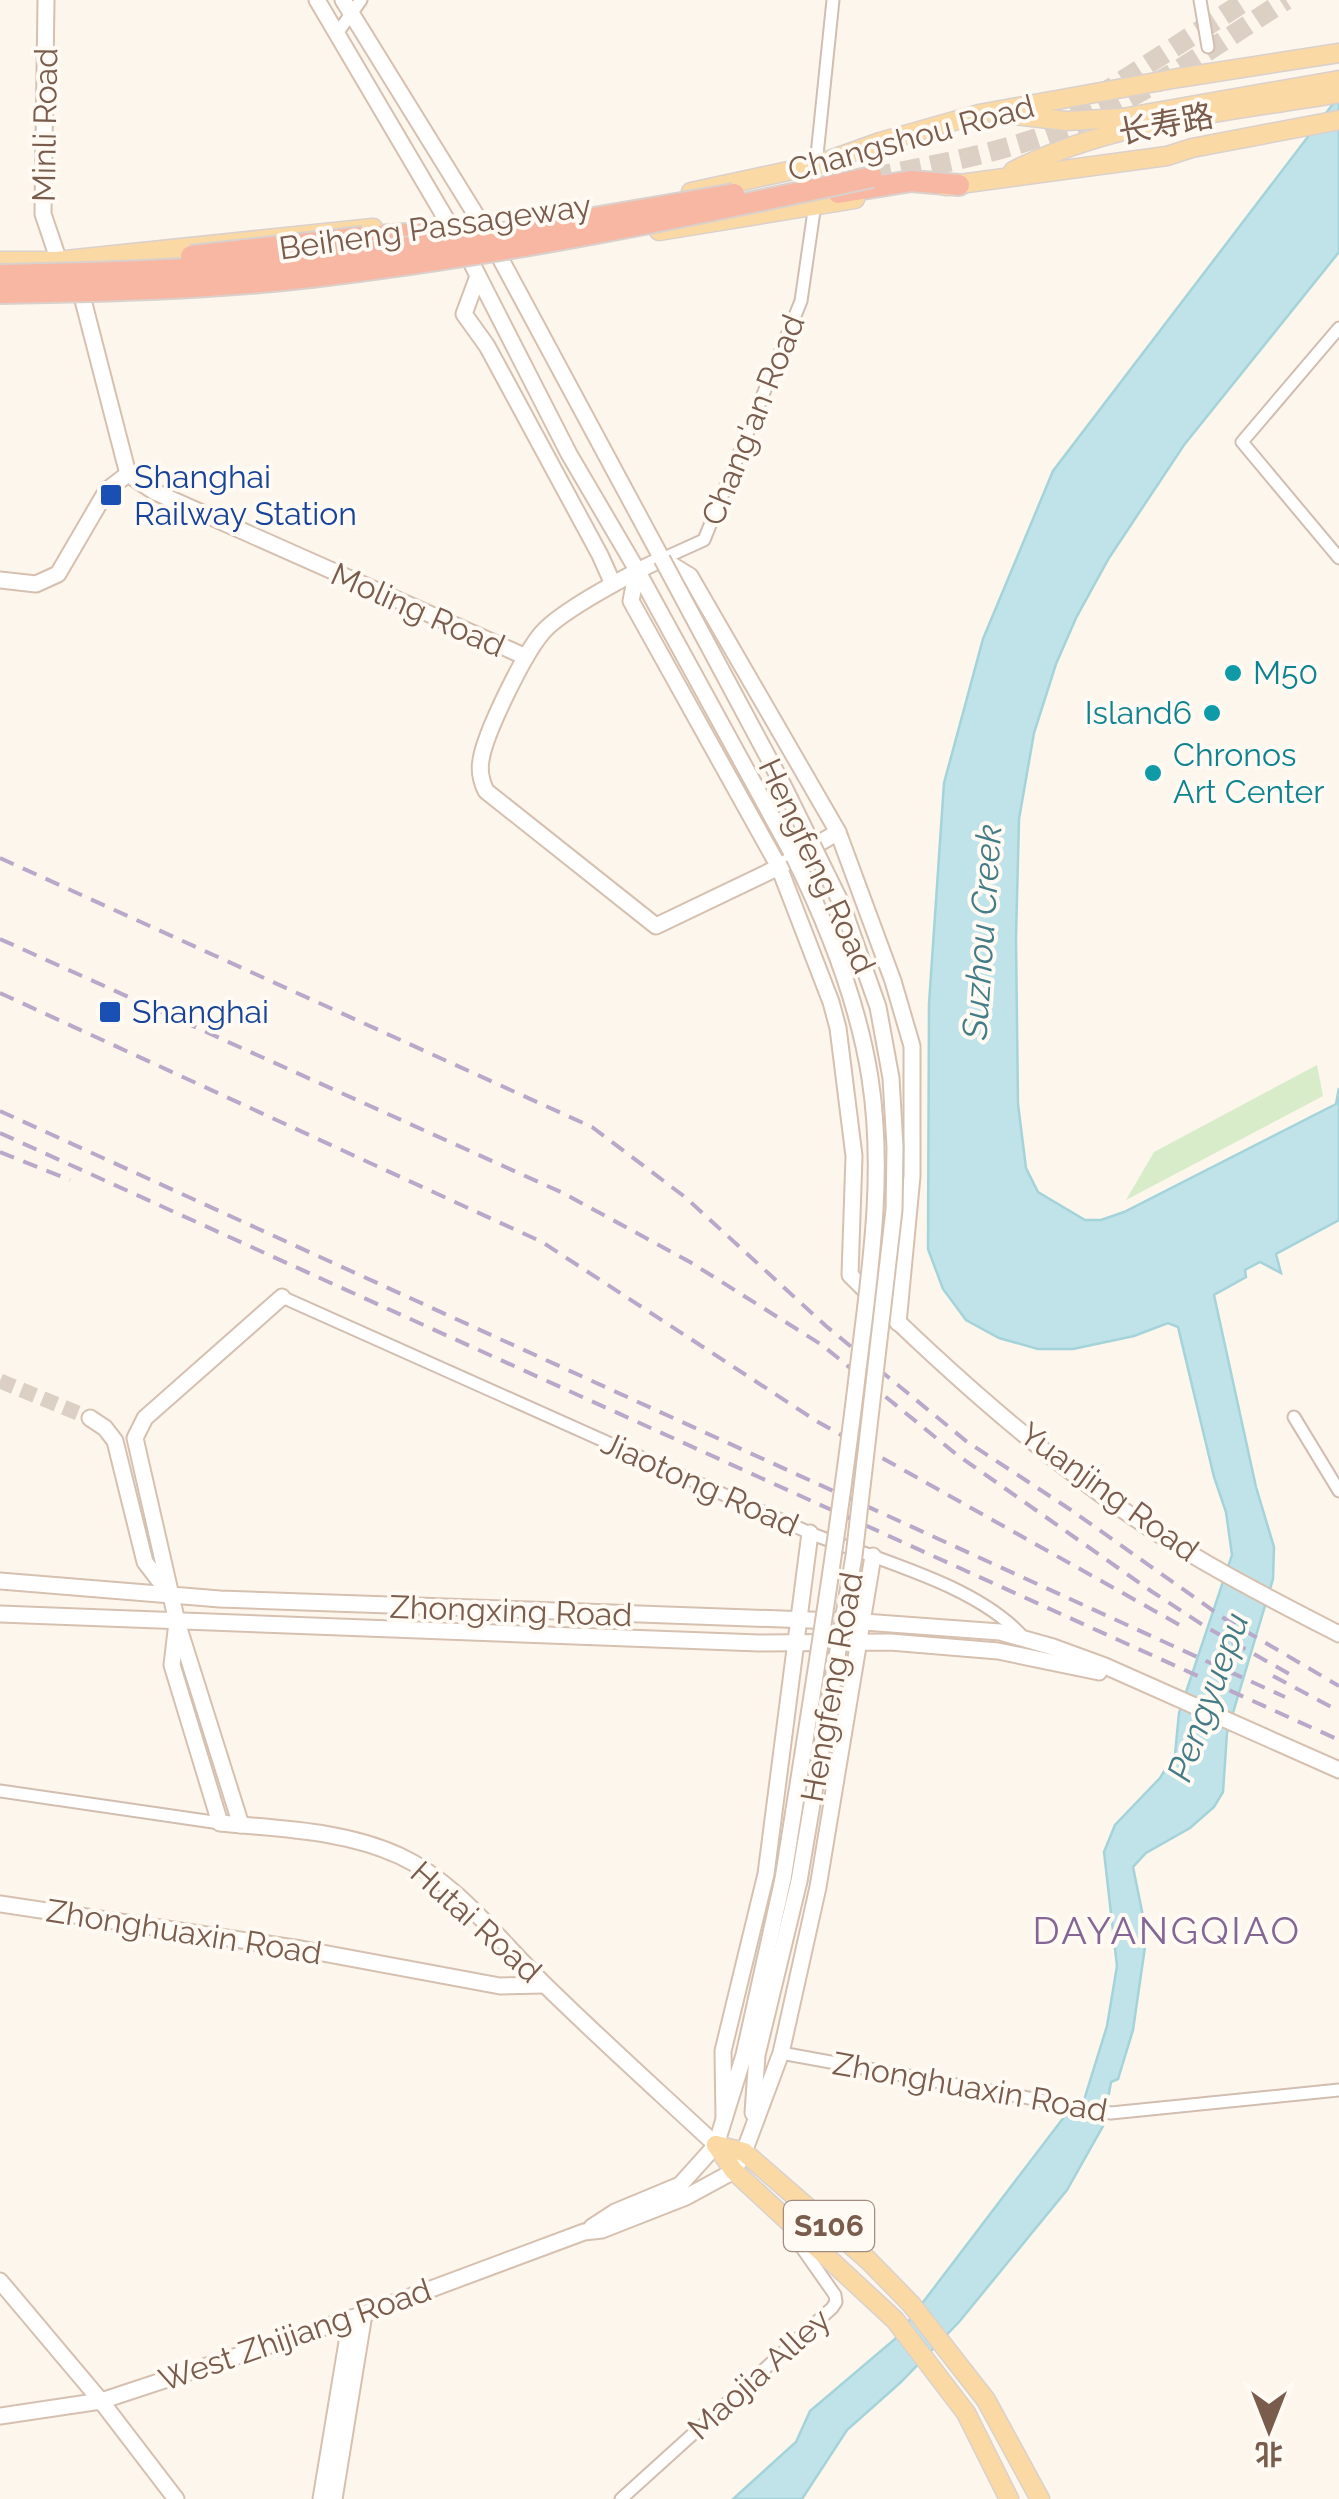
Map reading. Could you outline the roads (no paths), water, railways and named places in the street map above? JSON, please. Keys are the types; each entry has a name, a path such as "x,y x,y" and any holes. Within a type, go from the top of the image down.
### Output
{"highway":[{"name":"Beiheng Passageway","path":"0,274 185,270 305,260 871,173 620,231 415,264 186,288 0,293"},
{"path":"771,199 822,199 911,182 959,184"},
{"path":"0,274 454,231"}],"main road":[{"name":"Minli Road","path":"46,0 43,214 56,260 83,300 128,474"},
{"name":"Hengfeng Road","path":"317,0 469,258 568,454 637,570 806,882 856,1013 874,1110 877,1208 836,1552 791,1880 716,2145"},
{"name":"Hengfeng Road","path":"352,4 484,228 784,786 842,905 878,1007 891,1078 894,1210 854,1556 757,2055 752,2127"},
{"name":"Changshou Road","path":"0,261 56,260 88,268 366,244 484,228 661,199 816,165 880,142 992,112 1339,53"},
{"name":"长寿路","path":"1000,178 1042,156 1123,124 1339,80"},
{"name":"长寿路","path":"992,112 1123,124 1339,93"},
{"name":"Changshou Road","path":"959,184 1167,156 1339,120"},
{"name":"Changshou Road","path":"0,303 83,300 497,256 822,199"},
{"path":"478,276 464,314 487,346 613,584"},
{"path":"0,580 36,584 58,574 106,490 128,474"},
{"name":"Moling Road","path":"128,474 168,498 526,657 481,756 482,784 498,803 656,926 779,866 838,832"},
{"path":"568,497 587,484"},
{"name":"Chang'an Road","path":"526,657 543,630 613,584 662,559"},
{"path":"662,559 690,576 838,832 893,981 912,1046 912,1176 898,1323"},
{"name":"Yuanjing Road","path":"637,570 631,600 779,866 838,1028 854,1156 850,1275 982,1398 1088,1484 1223,1573 1339,1634"},
{"path":"241,1825 177,1622 135,1438 145,1418 282,1297"},
{"path":"90,1418 106,1428 115,1440 145,1562 171,1595"},
{"name":"Hengfeng Road","path":"724,2119 724,2051 766,1874 810,1533"},
{"name":"Hengfeng Road","path":"734,2171 781,2053 818,1886 873,1556"},
{"name":"Zhongxing Road","path":"0,1581 171,1595 864,1622 982,1630 1023,1637"},
{"name":"Zhongxing Road","path":"0,1614 794,1643 860,1642 1021,1655"},
{"path":"177,1622 172,1665 220,1823"},
{"name":"Jiaotong Road","path":"1023,1637 1172,1696 1339,1770"},
{"name":"Jiaotong Road","path":"1021,1655 1113,1672"},
{"name":"Hutai Road","path":"220,1823 339,1836 372,1844 402,1856 453,1893 716,2145 734,2171 895,2320 966,2413 1010,2499"},
{"name":"Zhonghuaxin Road","path":"0,1904 301,1949 500,1986 544,1984"},
{"name":"Hutai Road","path":"716,2145 744,2152 868,2260 911,2304 986,2400 1040,2499"},
{"name":"West Zhijiang Road","path":"0,2416 101,2400 357,2316 584,2232 615,2212 680,2185 716,2145"},
{"name":"West Zhijiang Road","path":"584,2232 602,2230 686,2197 734,2171"},
{"path":"0,2281 101,2400 176,2499"},
{"path":"321,2499 357,2316"},
{"path":"334,2499 357,2316"}],"street":[{"path":"816,165 833,0"},
{"path":"1200,0 1208,47"},
{"path":"338,32 352,4"},
{"name":"Chang'an Road","path":"662,559 704,540 801,301 822,199"},
{"path":"1339,328 1242,442 1339,558"},
{"name":"Jiaotong Road","path":"282,1297 810,1533 991,1607 1023,1637"},
{"path":"1294,1418 1339,1490"},
{"name":"Hutai Road","path":"0,1791 220,1823"},
{"name":"Zhonghuaxin Road","path":"781,2053 1111,2113 1339,2090"},
{"name":"Maojia Alley","path":"620,2499 832,2308 836,2294 802,2248 799,2233"}],"water":[{"path":"1339,96 1339,252 1184,445 1109,558 1056,664 1034,733 1019,819 1018,1104 1026,1168 1038,1192 1085,1220 1101,1220 1124,1212 1336,1104 1339,1088 1339,1220 1276,1254 1281,1273 1260,1262 1245,1270 1246,1277 1214,1295 1256,1487 1274,1547 1273,1579 1227,1733 1223,1792 1214,1807 1190,1828 1146,1853 1133,1867 1145,1926 1145,1947 1133,2030 1118,2079 1111,2082 1103,2126 1067,2190 959,2322 847,2430 802,2499 733,2499 796,2442 810,2411 895,2339 1064,2117 1080,2113 1107,2026 1117,1966 1104,1852 1115,1825 1160,1778 1175,1754 1179,1713 1232,1555 1226,1512 1178,1327 1168,1323 1134,1336 1073,1349 1038,1349 999,1338 966,1320 943,1289 928,1249 929,1004 944,783 983,639 1053,471"}],"tunnel":[{"path":"1043,122 1108,90 1247,0"},
{"path":"872,177 1004,148 1080,122 1160,81 1286,0"},
{"path":"0,1381 90,1418"}],"railway":[{"path":"0,858 592,1127 685,1197 826,1326 966,1441 1225,1619 1339,1686"},
{"path":"0,939 563,1193 690,1262 822,1345 956,1454 1151,1591 1293,1676"},
{"path":"0,993 542,1242 818,1422 1185,1628"},
{"path":"0,1111 1285,1697"},
{"path":"0,1133 1339,1740"},
{"path":"0,1152 70,1180"},
{"path":"1273,1676 1339,1711"}],"place":[{"name":"Shanghai Railway Station","path":"111,495"},
{"name":"M50","path":"1233,673"},
{"name":"Island6","path":"1212,713"},
{"name":"Chronos Art Center","path":"1153,773"},
{"name":"Shanghai","path":"110,1012"}],"district":[{"name":"DAYANGQIAO","path":"1167,1931"}],"water label":[{"name":"Suzhou Creek","path":"982,932"},
{"name":"Pengyuepu","path":"1208,1697"}]}
